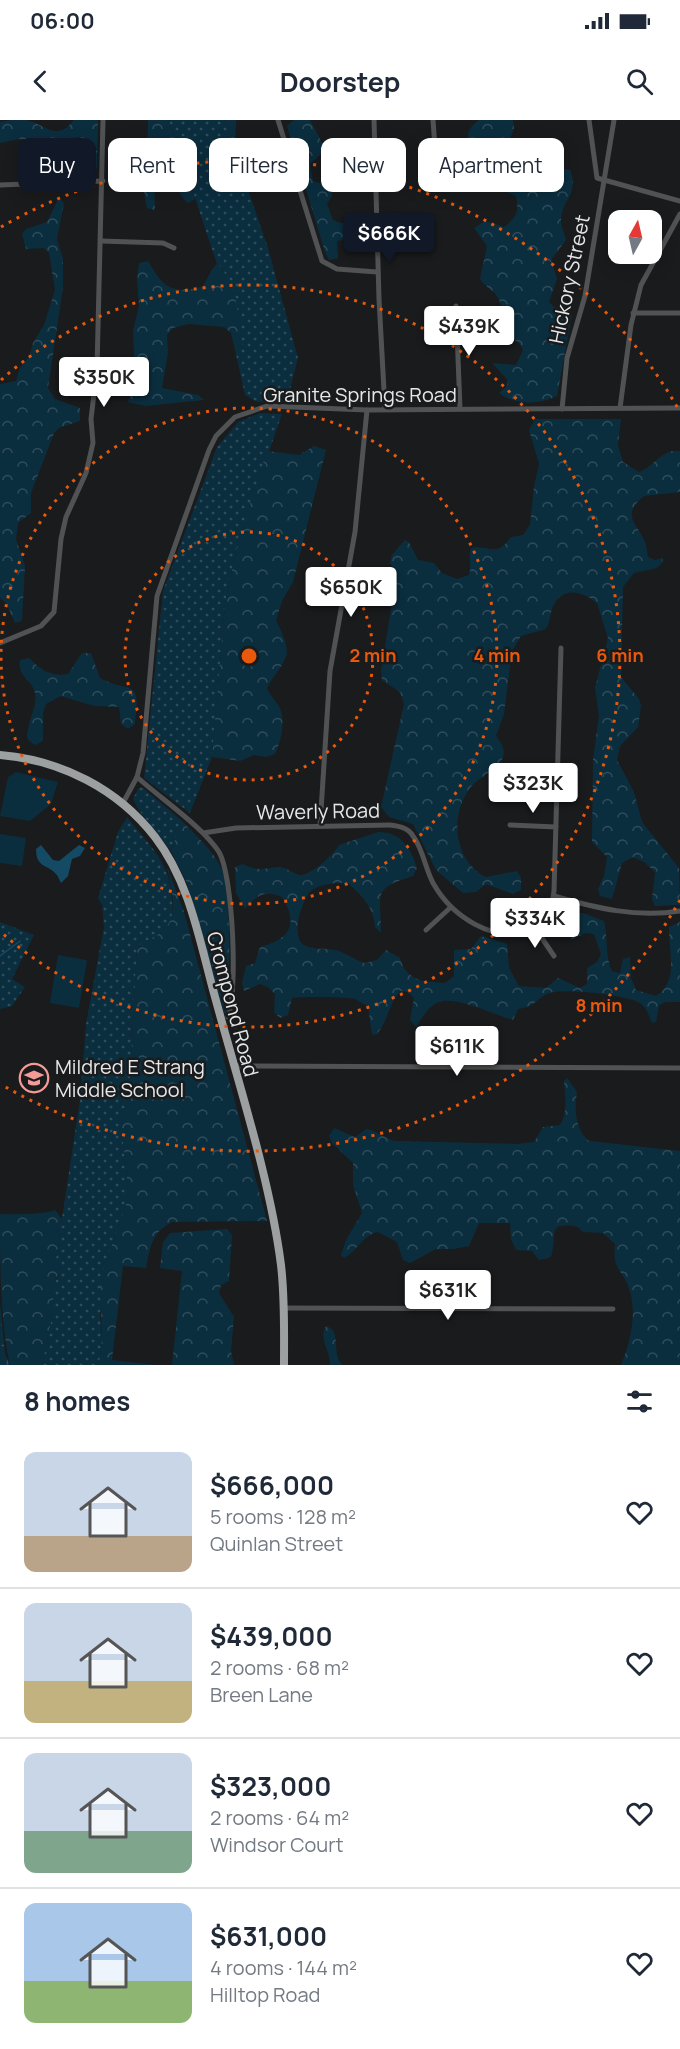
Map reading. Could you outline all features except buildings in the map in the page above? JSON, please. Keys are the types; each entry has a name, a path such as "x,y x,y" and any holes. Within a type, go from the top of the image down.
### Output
{"highway":[{"name":"Crompond Road","path":"0,754 34,760 63,769 90,782 123,803 154,835 179,876 234,1066 273,1217 281,1264 284,1365"}],"street":[{"path":"0,643 27,633 48,620 56,604 61,539 66,517 92,454 103,182 103,120"},
{"path":"278,120 322,261 337,269 378,272"},
{"path":"374,120 385,410"},
{"path":"433,120 434,138"},
{"path":"589,120 597,178 604,182 680,201"},
{"name":"Hickory Street","path":"562,409 567,358 585,296 614,120"},
{"path":"0,185 103,182"},
{"path":"620,408 633,313 641,285 680,214"},
{"path":"100,241 163,243 174,248"},
{"path":"456,306 460,409"},
{"path":"633,313 680,313"},
{"name":"Granite Springs Road","path":"123,803 137,777 143,753 157,596 198,478 216,436 235,417 257,408 385,410 680,408"},
{"path":"320,826 330,671 355,532 367,410"},
{"path":"554,956 535,928 549,912 554,896 561,648"},
{"path":"137,777 203,834 220,854 228,887 233,987 232,1007 228,1017"},
{"name":"Waverly Road","path":"203,834 236,828 389,825 405,828 414,836 432,882 451,907 469,921 500,933 525,932 535,928"},
{"path":"510,825 556,827"},
{"path":"554,896 610,911 643,914 680,911"},
{"path":"426,930 451,907"},
{"path":"234,1066 680,1068"},
{"path":"284,1308 613,1309"}],"green space":[{"path":"26,120 56,131 68,127 74,120 98,120 97,170 96,138 18,138 0,143 0,122"},
{"path":"148,120 169,120 175,138 147,138"},
{"path":"169,120 224,120 230,138 209,138 209,192 249,192 268,248 298,358 287,401 257,402 245,395 235,350 243,346 223,270 217,264 193,192 197,192 197,138 175,138"},
{"path":"224,120 236,120 235,138 230,138"},
{"path":"294,120 310,120 321,141 321,154 310,164 313,181 321,184 321,192 332,192 332,196 327,204 333,220 366,227 362,236 337,241 338,258 329,260 325,252 307,192 309,192 309,138 291,138 287,126"},
{"path":"479,120 513,120 514,129 510,138 468,138 473,125"},
{"path":"564,169 570,170 572,192 564,208 561,221 566,240 551,260 557,279 549,302 554,307 570,310 572,314 557,396 535,402 512,400 499,393 507,386 507,379 492,363 516,365 523,350 519,343 505,334 499,300 480,279 487,246 474,228 485,221 504,227 516,214 516,196 508,192 564,192"},
{"path":"145,192 154,192 155,210 147,208"},
{"path":"180,192 193,192 195,199 188,203"},
{"path":"59,198 64,203 57,239 63,259 63,287 48,388 55,399 80,408 80,421 59,428 54,433 31,493 31,513 18,523 16,539 25,566 22,621 15,623 6,603 0,598 0,384 16,381 20,368 29,357 33,343 44,325 55,290 49,253 44,248 26,249 22,234 26,229 47,222"},
{"path":"148,261 159,278 172,288 186,290 200,287 217,264 229,281 236,302 243,346 235,350 231,333 224,327 189,324 173,328 167,335 168,352 162,388 198,395 204,400 145,406 128,402 135,382 133,331 139,306 137,280 139,263"},
{"path":"260,413 282,414 239,538 225,603 212,757 190,813 144,778 163,591 217,447 238,422"},
{"path":"535,419 621,419 618,445 623,462 639,472 668,452 680,451 680,492 644,496 633,509 633,520 645,542 648,557 655,560 663,558 663,562 657,568 634,573 623,587 621,677 639,699 641,706 638,727 620,746 617,760 634,792 642,822 679,868 680,905 655,906 652,899 655,872 644,862 633,857 622,863 612,899 600,896 598,889 604,876 607,857 592,842 593,759 599,716 595,688 608,638 597,603 579,593 562,595 553,606 546,629 521,636 512,651 504,714 496,736 504,754 497,766 470,788 459,811 458,837 467,860 475,870 486,877 517,871 521,878 521,890 513,894 486,884 476,892 463,893 436,870 413,824 389,817 381,807 404,704 400,692 382,680 381,671 397,573 390,563 392,555 405,540 409,542 418,560 434,563 442,573 457,579 469,575 471,548 497,549 511,537 523,535 530,525 539,464 529,430"},
{"path":"314,446 326,450 293,582 282,601 276,620 285,642 286,656 267,688 281,710 282,730 279,743 275,754 266,757 254,755 240,761 212,757 225,603 239,538 267,451 299,455"},
{"path":"82,653 91,653 100,678 132,689 135,693 137,709 135,724 128,729 121,724 119,707 94,706 61,696 46,704 43,713 43,741 35,745 28,740 28,734 35,704 35,693 21,670 20,660 29,658 47,672 68,674"},
{"path":"16,772 58,782 51,804 30,821 0,816 8,777"},
{"path":"142,787 182,821 171,851 138,809 133,799 138,789"},
{"path":"127,817 164,866 171,888 172,915 164,932 137,948 129,1095 121,1120 127,1202 111,1248 100,1314 102,1340 99,1365 42,1365 53,1312 53,1285 59,1275 56,1258 60,1238 56,1224 62,1218 80,1100 86,1024 104,927 102,905 98,898 118,832"},
{"path":"182,821 213,854 225,879 229,916 229,982 227,1013 223,1014 187,883 171,851"},
{"path":"378,832 393,835 404,842 417,868 413,876 390,885 381,894 381,933 375,927 370,908 348,883 330,884 312,890 301,909 298,934 300,941 307,947 336,950 365,963 377,960 386,950 400,958 411,976 423,981 445,983 454,976 454,950 471,949 481,936 507,944 509,968 519,986 546,988 558,978 580,988 587,984 587,968 597,962 601,954 594,934 586,933 571,940 569,936 580,925 579,913 583,913 604,921 608,960 612,971 620,973 623,959 630,957 631,978 636,990 656,996 663,990 670,974 669,927 680,922 680,1002 666,1002 659,1005 656,1022 652,1023 640,1003 622,997 594,993 565,991 547,994 532,1005 518,1009 513,1020 465,1004 446,1001 432,1006 416,1027 410,1020 414,998 408,992 400,991 376,1035 372,1034 368,1007 351,998 292,998 288,1015 280,1018 274,1012 275,994 268,987 260,984 244,991 242,983 246,966 255,963 260,947 285,935 289,929 290,915 282,897 270,894 258,897 245,908 236,893 235,867 243,864 257,869 281,867 300,875 305,874 322,864 339,845"},
{"path":"0,834 26,838 22,866 0,863"},
{"path":"167,867 184,912 267,1221 172,1222 160,1230 151,1247 146,1268 123,1266 112,1360 155,1365 99,1365 102,1340 100,1279 127,1202 121,1120 129,1095 137,948 160,933 171,920 173,902"},
{"path":"0,922 34,935 12,979 25,987 12,1006 0,1009"},
{"path":"58,955 87,960 79,1008 50,1003"},
{"path":"567,1078 577,1092 578,1125 589,1141 680,1151 680,1365 621,1365 632,1329 632,1300 615,1260 615,1244 603,1233 583,1232 578,1227 561,1226 555,1232 551,1257 539,1260 532,1251 516,1250 511,1239 510,1223 479,1223 469,1246 436,1249 410,1263 403,1260 397,1242 378,1232 367,1237 349,1255 344,1258 341,1255 346,1240 362,1213 353,1185 353,1163 332,1143 329,1136 334,1128 355,1137 366,1129 371,1130 394,1141 517,1144 534,1142 543,1127 560,1125 563,1120 564,1081"},
{"path":"55,1210 62,1219 56,1224 60,1238 56,1258 60,1271 53,1285 53,1312 42,1365 10,1365 2,1310 0,1214"},
{"path":"227,1229 232,1235 229,1281 221,1285 219,1293 234,1317 231,1351 234,1365 172,1365 182,1271 160,1268 163,1242 170,1233"},
{"path":"0,1303 5,1354 10,1365 0,1365"},
{"path":"326,1326 334,1333 337,1355 343,1365 330,1365 323,1336"}],"shaded area":[{"path":"41,845 53,860 59,861 79,845 85,848 80,856 72,859 68,876 61,883 53,871 38,860 36,849"}],"waterway":[{"path":"0,956 20,941"}],"place":[{"name":"Mildred E Strang Middle School","path":"34,1078"}]}
